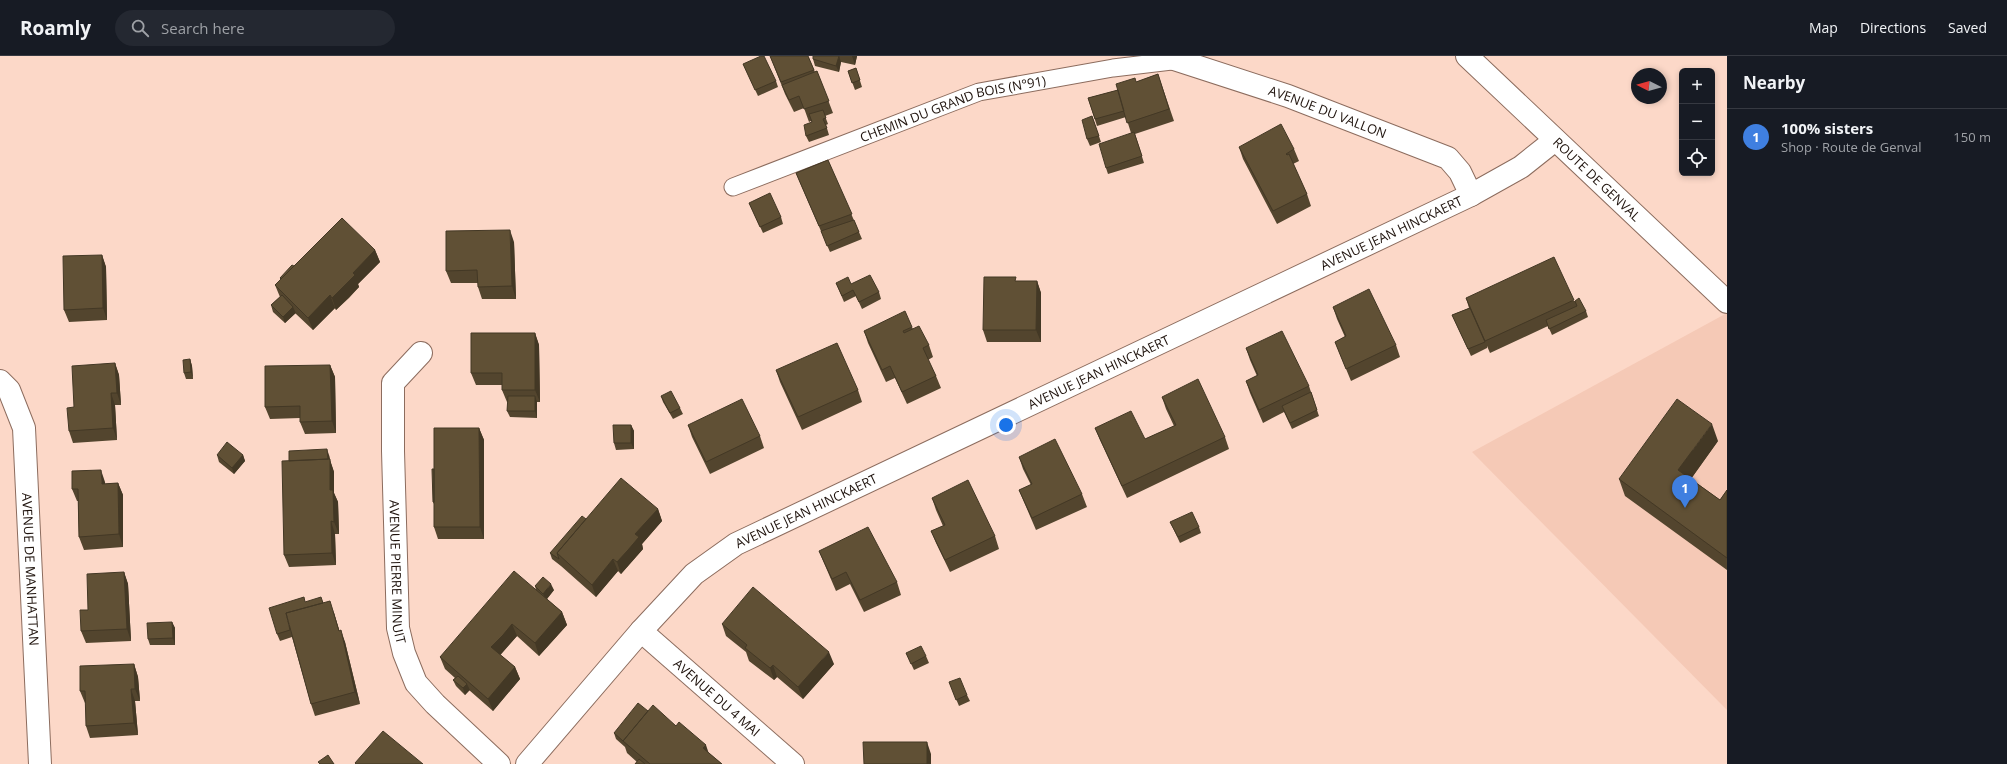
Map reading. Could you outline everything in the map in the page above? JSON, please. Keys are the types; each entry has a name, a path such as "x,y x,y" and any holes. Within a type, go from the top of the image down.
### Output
{"street":[{"name":"ROUTE DE GENVAL","path":"1467,56 1727,302"},
{"name":"AVENUE DU VALLON","path":"1173,58 1325,109 1448,158 1460,172 1471,195"},
{"name":"AVENUE JEAN HINCKAERT","path":"527,764 641,631 694,574 736,544 1471,195 1521,167 1556,140"},
{"name":"AVENUE PIERRE MINUIT","path":"421,353 393,383 392,451 398,628 404,653 416,683 435,704 499,764"},
{"name":"AVENUE DE MANHATTAN","path":"0,381 9,390 24,428 40,764"},
{"name":"AVENUE DU 4 MAI","path":"641,631 793,764"}],"lane":[{"name":"CHEMIN DU GRAND BOIS (N°91)","path":"733,187 979,92 1173,58"}],"shaded area":[{"path":"1727,313 1727,710 1472,452"}],"building":[{"path":"764,56 776,81 755,90 743,64"},
{"path":"770,56 808,56 814,70 781,82"},
{"path":"813,56 839,56 836,66 813,59"},
{"path":"856,68 860,80 852,83 848,71"},
{"path":"817,71 829,101 804,109 799,96 789,100 782,85"},
{"path":"1158,74 1169,109 1127,123 1116,84 1135,78 1136,82"},
{"path":"1118,90 1124,111 1095,119 1088,98"},
{"path":"823,110 826,118 823,119 827,128 806,136 804,125 812,122 809,114"},
{"path":"1092,116 1099,136 1087,139 1082,120"},
{"path":"1281,124 1294,149 1286,154 1289,154 1307,194 1273,211 1239,147"},
{"path":"1134,132 1142,156 1106,168 1099,144"},
{"path":"828,160 852,214 819,226 796,173"},
{"path":"770,193 781,217 760,227 749,203"},
{"path":"342,218 375,250 353,273 355,275 332,298 330,295 308,318 275,285"},
{"path":"854,220 859,232 827,246 821,231"},
{"path":"510,230 512,286 478,287 477,270 446,271 446,231"},
{"path":"102,255 103,308 64,310 63,256"},
{"path":"1554,257 1574,300 1485,341 1466,298"},
{"path":"292,265 294,266 281,279 280,278"},
{"path":"870,275 879,292 859,302 853,290 842,296 836,283 848,277 851,284"},
{"path":"984,277 1016,277 1015,281 1037,281 1036,330 983,330"},
{"path":"1369,289 1396,345 1346,369 1335,342 1346,336 1333,307"},
{"path":"282,295 293,307 283,317 271,305"},
{"path":"1579,298 1586,311 1549,329 1546,320 1577,306 1575,301"},
{"path":"1470,308 1485,342 1468,349 1452,315"},
{"path":"905,311 912,327 903,331 904,333 919,326 929,345 923,348 936,376 902,392 890,366 882,370 864,331"},
{"path":"1282,331 1309,386 1259,410 1246,381 1258,375 1246,348"},
{"path":"471,333 535,333 535,390 502,390 502,373 471,373"},
{"path":"837,343 858,390 798,417 776,370"},
{"path":"190,359 191,372 184,373 183,360"},
{"path":"115,363 117,393 111,393 113,428 69,431 67,408 74,407 72,366"},
{"path":"330,365 332,421 300,422 300,406 265,407 265,366"},
{"path":"1198,379 1225,437 1122,486 1095,428 1131,411 1145,439 1176,425 1162,397"},
{"path":"671,391 680,408 670,413 661,396"},
{"path":"1311,392 1317,410 1290,423 1282,406"},
{"path":"508,396 535,396 535,411 507,411"},
{"path":"742,399 760,436 706,462 688,425"},
{"path":"1677,399 1712,424 1678,470 1720,500 1727,490 1727,558 1619,479"},
{"path":"613,425 631,425 631,443 614,443"},
{"path":"434,428 479,428 480,527 434,527"},
{"path":"1055,439 1082,494 1032,518 1019,490 1032,484 1019,457"},
{"path":"227,442 243,455 232,468 217,455"},
{"path":"327,449 328,459 289,461 289,451"},
{"path":"330,459 330,490 333,490 334,522 331,521 332,553 284,555 282,461"},
{"path":"432,469 434,469 434,502 433,502"},
{"path":"101,470 102,484 118,483 119,534 79,537 78,489 72,489 72,471"},
{"path":"621,478 658,509 635,534 639,537 628,550 617,562 613,559 592,585 557,553"},
{"path":"968,480 995,536 945,560 931,531 945,525 932,498"},
{"path":"1192,512 1199,527 1178,537 1170,522"},
{"path":"582,516 586,519 557,553 559,559 550,553"},
{"path":"868,527 897,582 860,600 846,572 832,579 819,551"},
{"path":"514,571 562,612 535,643 512,624 491,647 515,667 488,699 440,657"},
{"path":"124,572 127,629 81,631 80,610 88,610 87,574"},
{"path":"543,577 551,584 543,594 535,586"},
{"path":"753,587 829,652 798,687 773,665 770,668 745,648 747,645 722,624"},
{"path":"304,597 305,602 321,597 323,603 286,613 290,630 277,634 269,608"},
{"path":"330,601 339,631 341,630 355,692 311,704 286,613"},
{"path":"172,622 173,638 148,639 147,623"},
{"path":"921,646 926,656 911,664 906,653"},
{"path":"134,664 135,689 131,689 134,723 86,726 85,691 80,691 80,666"},
{"path":"458,676 467,684 463,688 453,680"},
{"path":"960,678 967,695 956,700 949,682"},
{"path":"638,703 648,711 623,741 614,733"},
{"path":"653,705 676,726 679,722 706,745 703,748 722,764 650,764 623,741"},
{"path":"383,731 423,764 356,764 355,763"},
{"path":"863,742 927,742 927,764 864,764"},
{"path":"328,755 334,764 320,764 318,762"},
{"path":"639,759 645,764 635,764"}],"place":[{"name":"100% sisters","path":"1685,508"}]}
